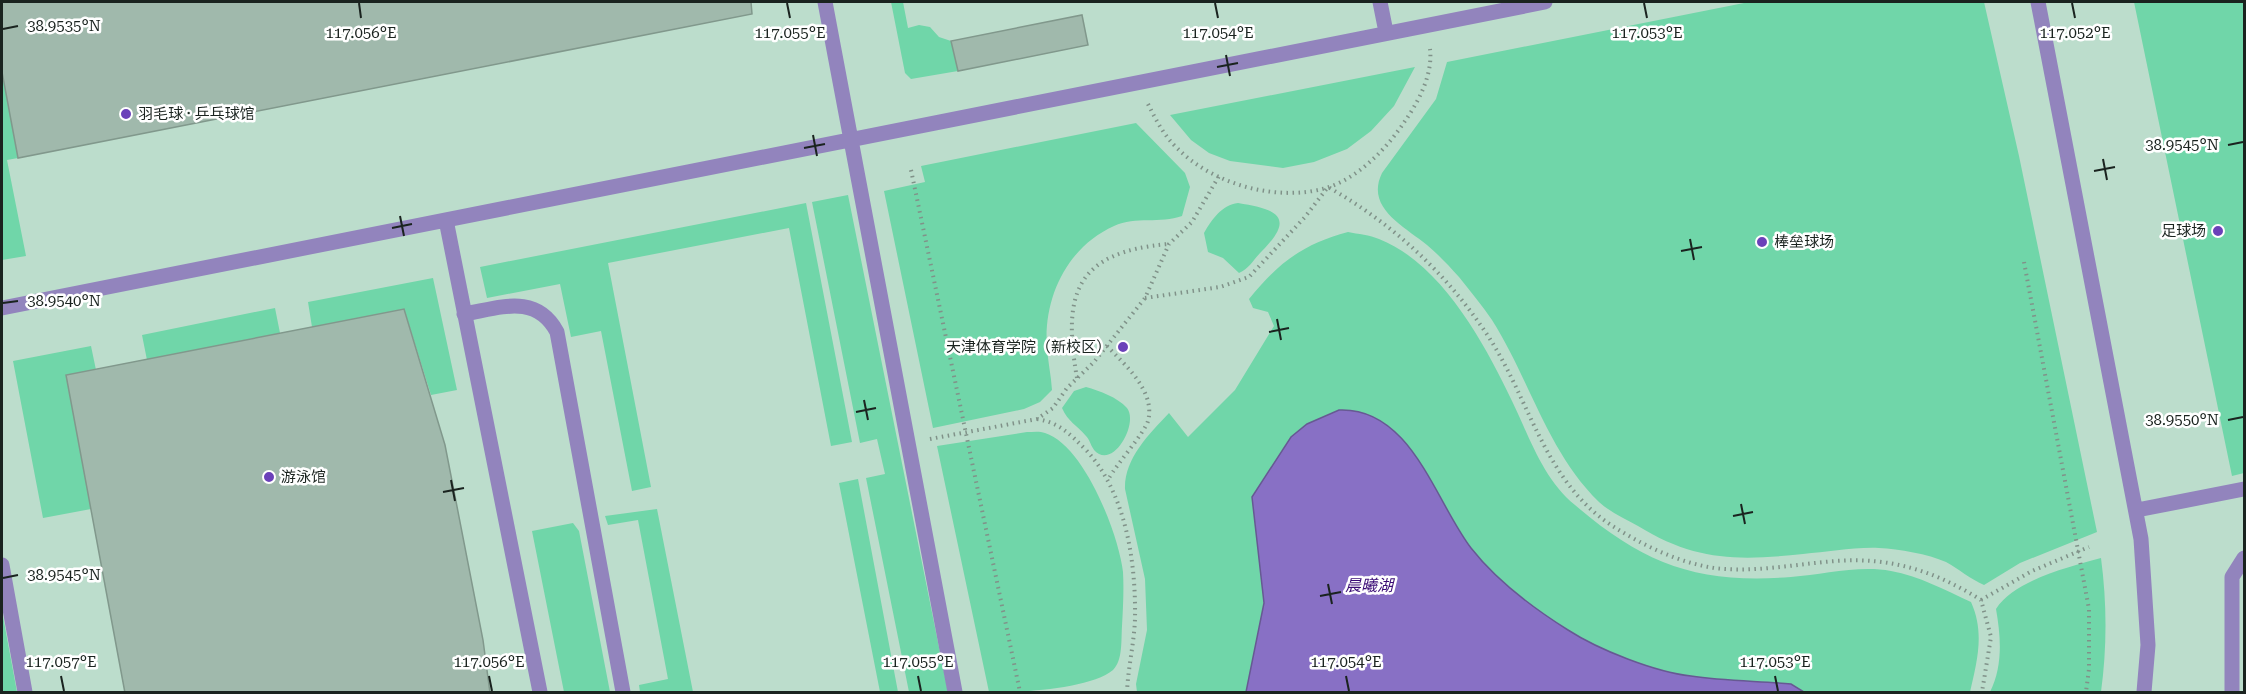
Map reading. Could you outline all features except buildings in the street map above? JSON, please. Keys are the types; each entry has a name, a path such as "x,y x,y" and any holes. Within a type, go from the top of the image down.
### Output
{"lane":[{"path":"825,2 955,693"},
{"path":"1380,2 1386,32"},
{"path":"2,308 1545,2"},
{"path":"2038,2 2137,510 2144,557 2148,645 2144,693"},
{"path":"446,220 540,693"},
{"path":"464,314 514,306 536,308 551,321 557,332 623,693"},
{"path":"2137,510 2244,489"},
{"path":"2232,693 2232,577 2244,558"},
{"path":"2,565 26,693"}],"path":[{"path":"1145,298 1220,287 1249,277 1305,217 1328,187 1379,155 1415,106 1426,80 1430,56 1426,24"},
{"path":"1143,80 1148,104 1162,130 1178,150 1202,168 1261,190 1293,194 1328,187 1359,205 1444,276 1491,340 1555,466 1587,505 1609,524 1661,552 1715,568 1777,568 1836,561 1869,561 1924,570 1953,582 1981,600 1991,637 1982,693"},
{"path":"911,170 1020,693"},
{"path":"908,443 1037,418 1053,408 1145,298 1169,244 1192,222 1219,176"},
{"path":"1077,378 1071,325 1074,300 1083,279 1117,253 1136,247 1169,244"},
{"path":"2024,262 2089,609 2090,669 2086,693"},
{"path":"1107,346 1138,379 1148,404 1148,421 1108,478"},
{"path":"1037,418 1055,422 1071,435 1108,478 1126,537 1134,591 1127,693"},
{"path":"1981,600 2032,571 2089,547"}],"shaded area":[{"name":"天津体育学院（新校区）","path":"2,2 2244,2 2244,692 2,692"}],"green space":[{"path":"891,2 903,2 908,28 919,25 930,27 939,37 951,41 958,71 911,79 905,73"},
{"name":"棒垒球场","path":"1749,2 1984,2 2019,156 2097,532 2020,563 1984,585 1946,562 1904,551 1860,548 1757,558 1717,556 1698,552 1659,538 1608,509 1581,482 1552,438 1505,343 1488,314 1444,261 1398,223 1383,206 1378,185 1382,173 1436,99 1447,62"},
{"name":"足球场","path":"2134,2 2244,2 2244,473 2232,476"},
{"path":"1415,67 1394,106 1371,131 1347,149 1314,162 1283,168 1230,161 1209,153 1191,140 1170,115"},
{"path":"2,72 18,158 7,160 26,256 2,260"},
{"path":"1136,123 1185,173 1190,187 1182,216 1165,220 1131,221 1114,226 1097,235 1071,261 1061,276 1049,311 1047,348 1052,390 1040,402 1024,409 933,428 884,191 925,182 921,166"},
{"path":"848,195 948,692 909,692 866,478 885,474 877,439 860,443 812,202"},
{"path":"806,203 852,442 831,446 789,228 608,263 651,487 632,491 601,331 571,337 560,284 487,298 480,267"},
{"path":"1238,203 1271,212 1280,222 1273,239 1249,266 1239,273 1223,258 1208,252 1204,233 1222,210"},
{"path":"1348,232 1375,238 1401,251 1422,266 1441,286 1459,308 1489,355 1545,470 1564,495 1601,526 1625,543 1650,556 1700,573 1758,578 1879,569 1912,576 1942,588 1971,602 1975,613 1979,636 1970,692 1137,692 1136,684 1147,630 1145,579 1125,489 1133,457 1146,438 1169,413 1188,437 1235,390 1274,326 1268,312 1253,308 1249,299 1270,275 1292,257 1318,242"},
{"path":"433,278 457,390 431,395 404,309 312,327 308,302"},
{"path":"275,308 280,333 147,360 142,335"},
{"path":"91,346 96,370 66,375 91,509 43,518 13,361"},
{"path":"1086,387 1118,401 1127,408 1130,414 1128,431 1113,453 1099,454 1094,450 1088,438 1064,413 1062,408 1074,391"},
{"path":"1027,432 1045,433 1059,441 1073,455 1086,472 1107,515 1115,536 1123,572 1121,649 1113,670 1088,682 1053,689 989,692 937,446"},
{"path":"858,479 898,692 880,692 839,483"},
{"path":"657,509 693,692 640,692 639,685 668,679 638,520 608,525 605,516"},
{"path":"573,523 579,531 610,692 564,692 532,531"},
{"path":"2101,558 2106,625 2101,692 1990,692 1997,672 2000,652 1996,609 2004,599 2029,582 2043,576"},
{"path":"2,611 17,692 2,692"}],"water":[{"name":"晨曦湖","path":"1339,410 1364,413 1385,424 1403,440 1418,460 1471,548 1481,560 1516,593 1581,638 1644,665 1677,674 1791,684 1804,692 1246,692 1264,603 1252,497 1291,437 1307,424"}],"place":[{"name":"羽毛球 · 乒乓球馆","path":"126,114"},
{"name":"足球场","path":"2218,231"},
{"name":"棒垒球场","path":"1762,242"},
{"name":"天津体育学院（新校区）","path":"1123,347"},
{"name":"游泳馆","path":"269,477"}]}
